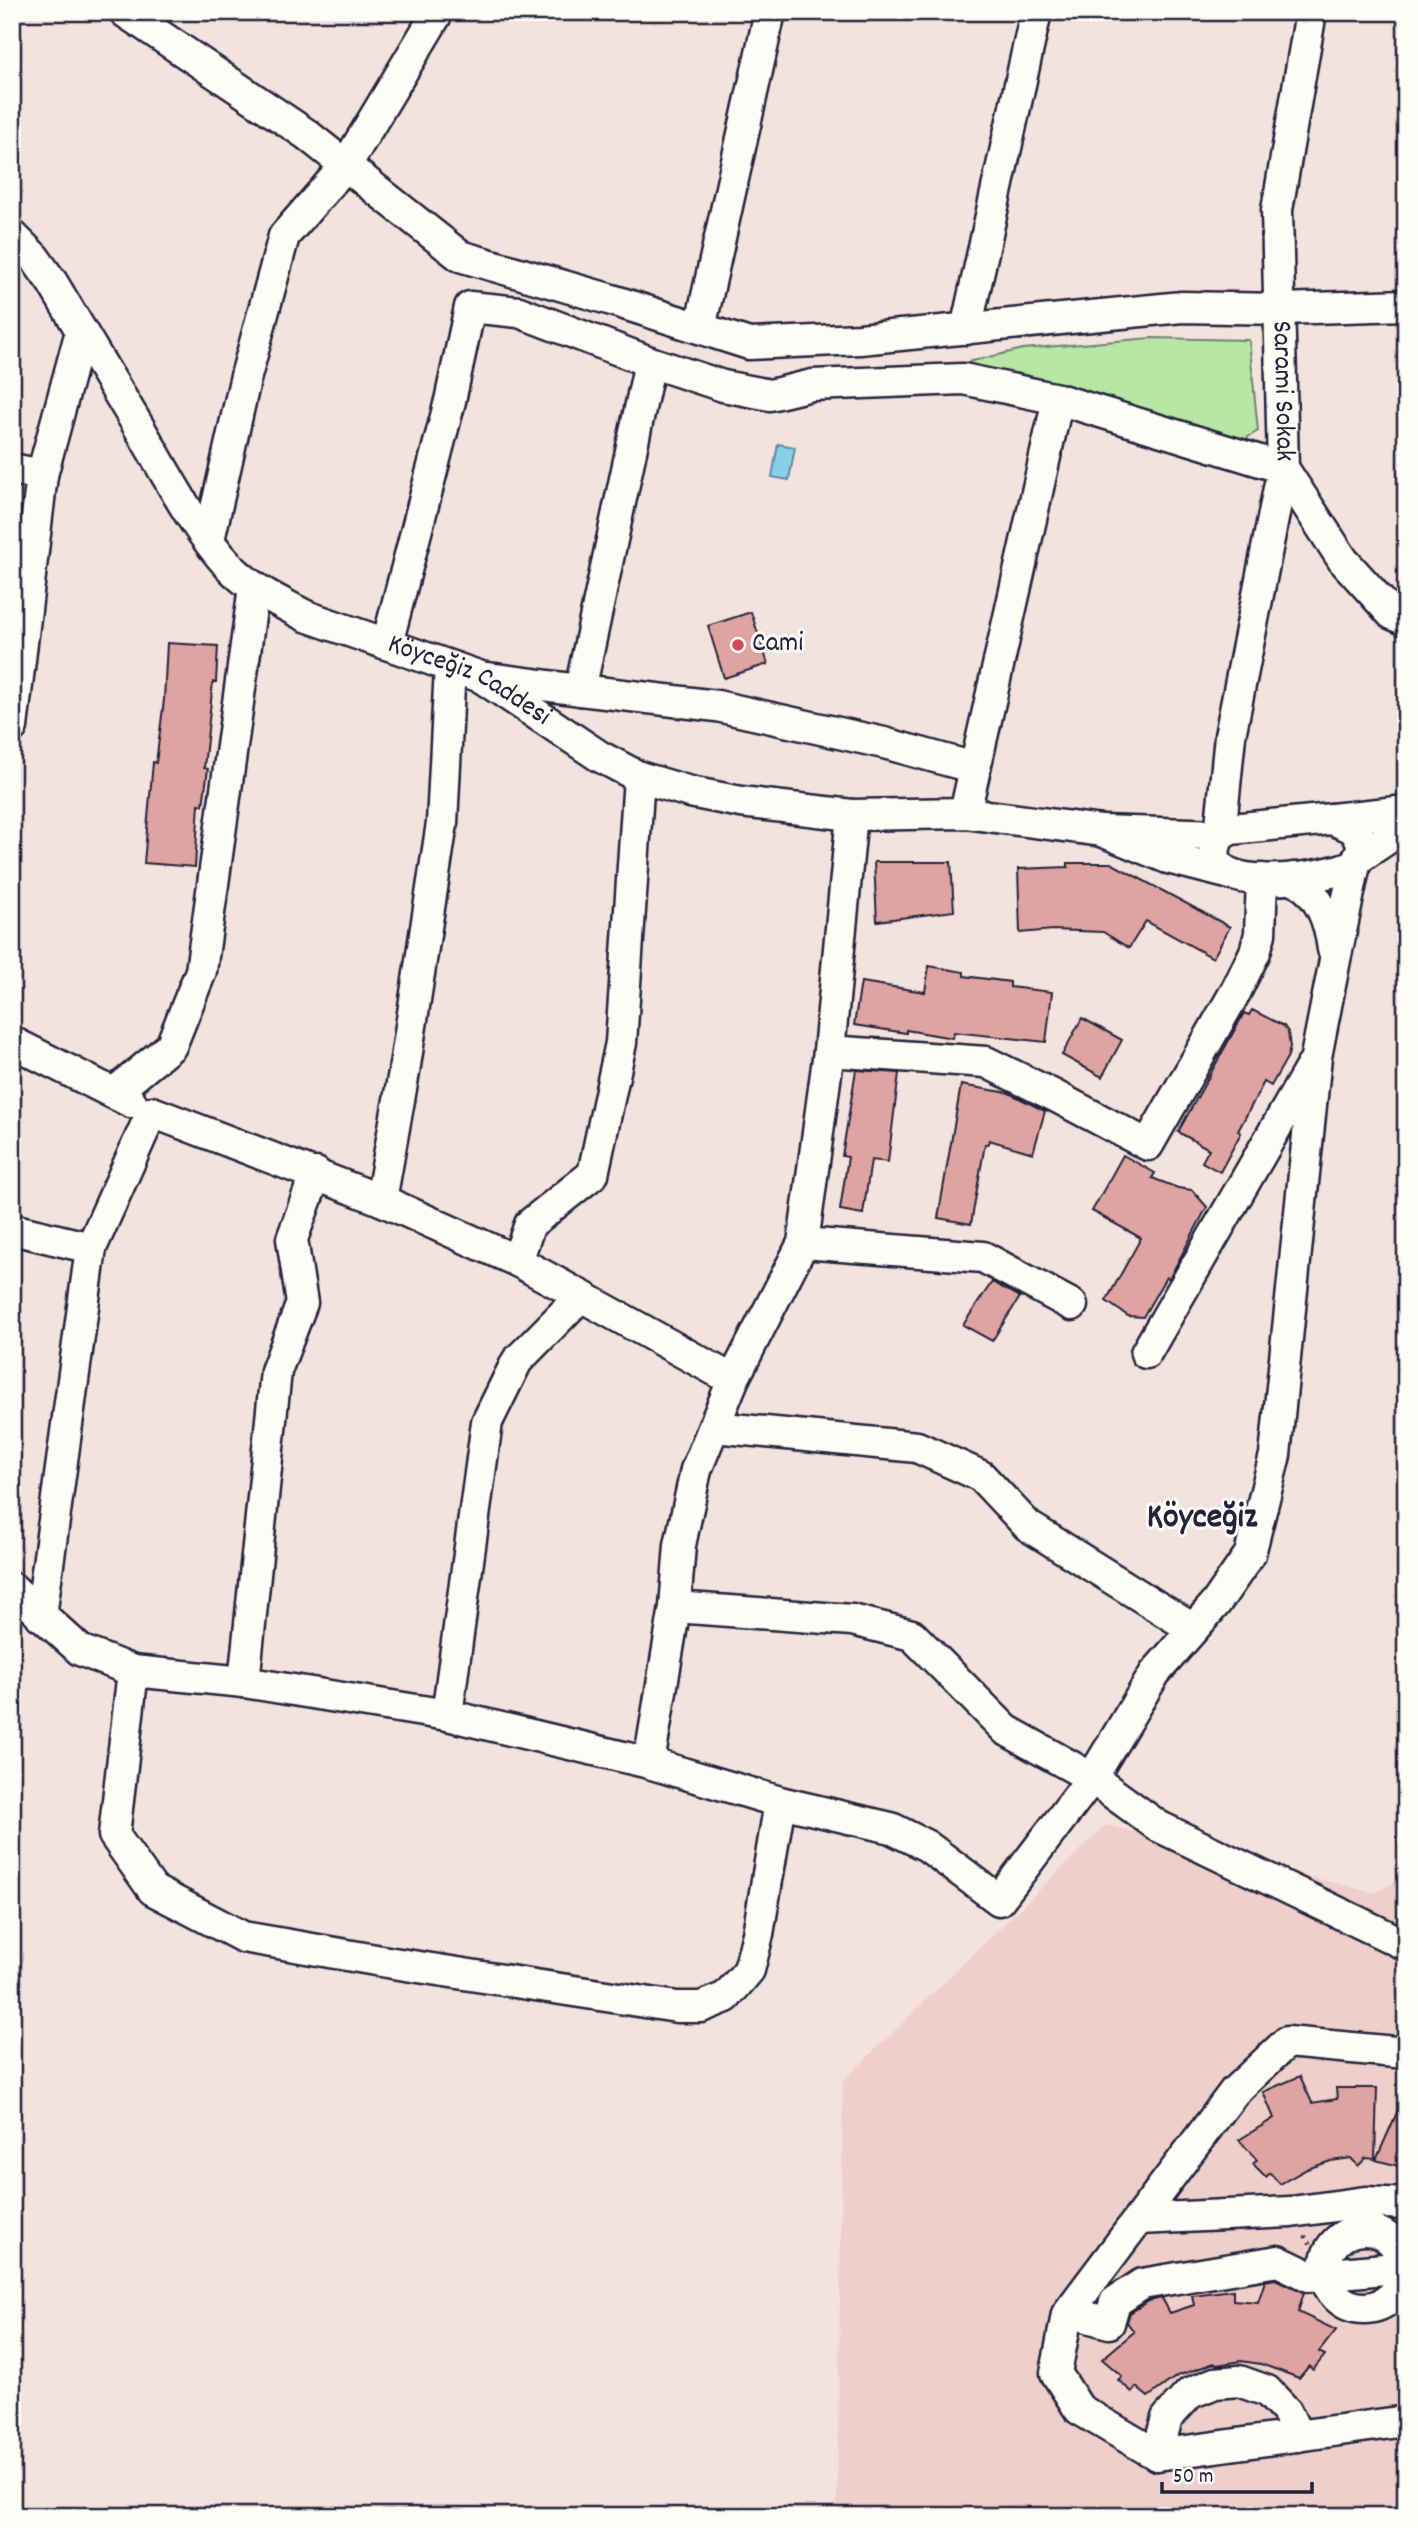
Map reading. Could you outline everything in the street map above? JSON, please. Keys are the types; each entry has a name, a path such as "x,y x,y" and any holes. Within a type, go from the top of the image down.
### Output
{"street":[{"path":"125,12 306,134 460,256 749,344 860,339 1182,307 1281,309 1406,305"},
{"path":"209,540 245,380 284,236 346,165 438,12"},
{"path":"700,328 770,12"},
{"path":"966,329 1036,12"},
{"name":"Sarami Sokak","path":"1231,874 1215,862 1214,849 1220,835 1225,766 1283,468 1277,210 1311,12"},
{"name":"Köyceğiz Caddesi","path":"12,234 34,257 52,282 180,498 230,567 254,587 306,616 481,677 561,733 639,777 690,792 741,802 852,815 965,813 1102,831 1220,835 1231,829 1332,818"},
{"path":"387,644 450,401 481,262"},
{"path":"470,307 519,312 650,362 723,386 770,395 812,385 962,379 1058,399 1283,468 1343,560 1392,614 1406,620"},
{"path":"12,727 42,475 81,331"},
{"path":"580,690 650,362"},
{"path":"965,813 1058,399"},
{"path":"12,469 42,475"},
{"path":"114,1093 171,1046 201,971 254,587"},
{"path":"381,1200 404,1072 442,823 450,667"},
{"path":"481,677 717,706 884,743 975,768"},
{"path":"1225,766 1237,802 1250,820 1262,825"},
{"path":"517,1261 530,1224 593,1174 621,1043 639,777"},
{"path":"1332,818 1406,811"},
{"path":"649,1763 675,1607 680,1545 696,1470 733,1380 803,1243 828,1051 852,815"},
{"path":"12,1588 80,1650 133,1671 244,1682 447,1715 649,1763 780,1802 891,1828 927,1846 999,1900 1092,1778 1155,1673 1216,1604 1250,1554 1275,1455 1316,1057 1335,960 1362,849 1353,828 1332,818"},
{"path":"1357,861 1406,826"},
{"name":"Köyceğiz Caddesi","path":"1102,831 1168,858 1262,879 1328,874 1357,861"},
{"path":"1294,878 1307,887 1322,906 1335,960"},
{"path":"828,1051 986,1062 1147,1145 1236,991 1255,952 1260,934 1262,879"},
{"path":"12,1042 152,1112 316,1173 517,1261 733,1380"},
{"path":"1146,1353 1316,1057"},
{"path":"41,1616 91,1248 152,1112"},
{"path":"244,1682 276,1371 302,1303 292,1239 316,1173"},
{"path":"12,1229 91,1248"},
{"path":"803,1243 984,1257 1072,1305"},
{"path":"447,1715 487,1422 517,1362 581,1296"},
{"path":"714,1427 917,1447 981,1476 1028,1526 1193,1629"},
{"path":"675,1607 852,1620 912,1635 1006,1730 1092,1778 1158,1826 1406,1945"},
{"path":"133,1671 114,1835 153,1890 243,1937 393,1964 677,2007 701,2007 726,1997 749,1970 758,1934 780,1802"},
{"path":"1406,2053 1287,2042 1234,2092 1069,2312 1056,2373 1079,2409 1157,2455 1406,2421"},
{"path":"1139,2219 1302,2211 1365,2202 1406,2204"},
{"path":"1069,2312 1109,2323 1115,2302 1142,2284 1278,2261 1310,2276 1327,2263 1337,2241 1348,2233 1361,2230 1375,2231 1387,2237 1396,2247 1404,2268 1395,2293 1385,2302 1367,2307 1347,2305 1337,2297 1329,2287 1327,2263"},
{"path":"1361,2230 1367,2307"},
{"path":"1327,2263 1364,2271 1404,2268"},
{"path":"1157,2455 1167,2418 1190,2393 1215,2383 1239,2381 1267,2391 1286,2411 1298,2436"}],"path":[{"path":"1302,2211 1314,2228 1304,2235 1318,2256 1327,2263"}],"shaded area":[{"path":"1106,1825 1374,1893 1406,1877 1406,2516 837,2516 843,2081"}],"green space":[{"path":"1151,338 1249,340 1258,431 1245,439 1045,388 947,367 1023,349"}],"water":[{"path":"778,444 795,447 789,480 772,477"}],"building":[{"name":"Cami","path":"751,612 768,664 724,678 708,626"},
{"path":"167,643 218,646 216,682 213,682 204,768 208,769 203,805 199,804 195,867 144,863 153,762 156,763 164,700"},
{"path":"874,862 951,862 954,911 877,921"},
{"path":"1068,863 1111,863 1230,927 1213,958 1146,921 1129,948 1103,932 1053,930 1020,933 1018,869 1068,867"},
{"path":"929,966 964,972 964,976 1010,982 1010,987 1052,992 1046,1042 954,1032 953,1038 854,1025 861,982 925,992"},
{"path":"1252,1010 1284,1026 1288,1032 1290,1047 1288,1056 1271,1086 1264,1082 1220,1172 1202,1162 1209,1149 1178,1132 1244,1013 1249,1015"},
{"path":"1082,1018 1122,1040 1102,1077 1062,1055"},
{"path":"856,1070 899,1073 888,1162 871,1160 863,1214 840,1210 848,1157 842,1156"},
{"path":"961,1085 1009,1093 1045,1111 1033,1153 989,1140 988,1144 985,1144 971,1224 938,1218"},
{"path":"1123,1155 1155,1173 1152,1178 1178,1188 1192,1190 1207,1207 1169,1279 1166,1277 1143,1317 1128,1316 1106,1301 1141,1238 1092,1211"},
{"path":"992,1282 1020,1297 992,1341 963,1325"},
{"path":"1300,2076 1312,2103 1337,2099 1336,2088 1377,2088 1375,2159 1366,2158 1358,2166 1351,2158 1331,2161 1307,2169 1280,2184 1270,2173 1266,2177 1253,2164 1257,2160 1239,2140 1274,2118 1263,2092"},
{"path":"1406,2092 1406,2168 1376,2160"},
{"path":"1275,2279 1304,2292 1298,2312 1336,2330 1319,2352 1325,2355 1313,2370 1309,2366 1299,2378 1261,2364 1241,2361 1217,2365 1214,2363 1177,2376 1148,2397 1136,2387 1132,2392 1118,2380 1122,2376 1102,2359 1134,2332 1127,2322 1130,2313 1149,2301 1162,2298 1170,2313 1194,2305 1192,2295 1233,2290 1233,2300 1258,2302 1265,2281"}],"place":[{"name":"Cami","path":"738,645"}],"district":[{"name":"Köyceğiz","path":"1202,1519"}]}
